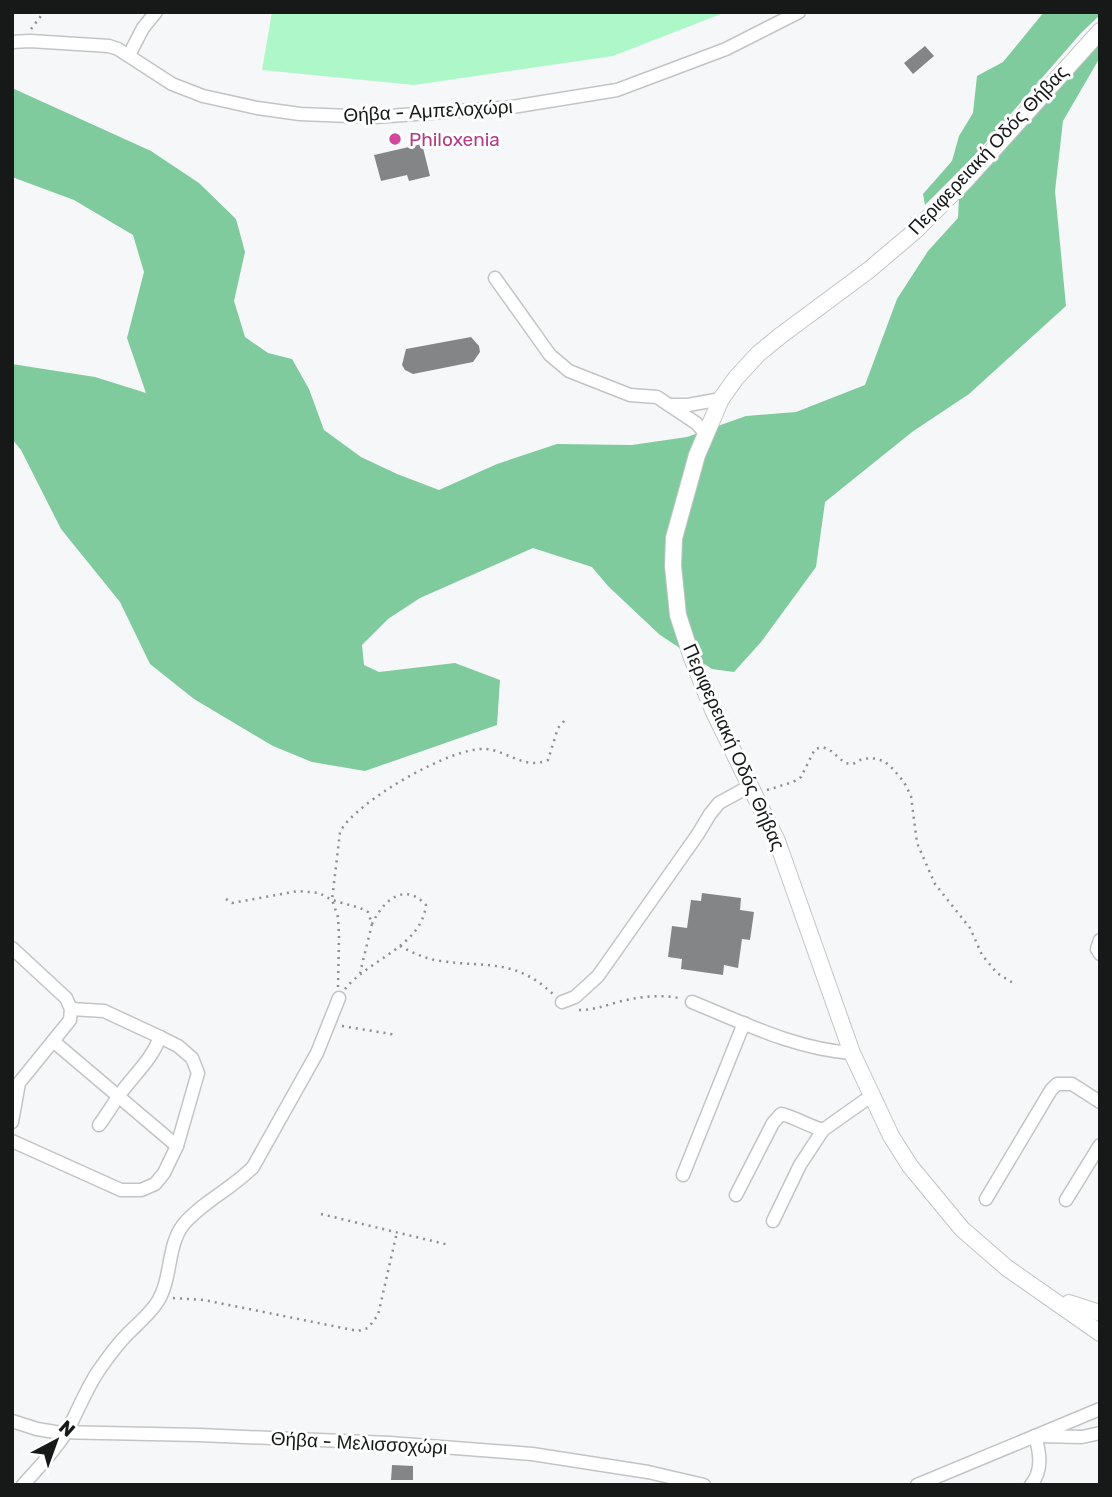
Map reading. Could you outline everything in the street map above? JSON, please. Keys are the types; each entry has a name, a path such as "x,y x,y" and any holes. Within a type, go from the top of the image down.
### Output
{"main road":[{"name":"Περιφερειακή Οδός Θήβας","path":"1100,31 965,181 915,231 869,270 758,354 721,399 705,433 674,538 674,590 678,615 692,658 713,710 777,841 852,1053 891,1136 910,1166 962,1229 1007,1268 1100,1333"},
{"name":"Περιφερειακή Οδός Θήβας","path":"1048,1296 1100,1313"}],"street":[{"path":"128,55 156,12"},
{"name":"Θήβα - Αμπελοχώρι","path":"12,42 30,40 108,46 128,55 173,84 203,96 257,108 338,117 432,114 538,104 617,90 726,49 799,12"},
{"path":"495,278 550,355 569,371 630,395 657,397 705,433"},
{"path":"668,404 688,405 721,399"},
{"path":"562,1002 575,997 598,976 719,803 752,791"},
{"path":"1100,940 1097,949 1100,954"},
{"path":"12,948 66,998 71,1009 70,1020 19,1083 12,1122"},
{"path":"23,1485 66,1432 82,1397 99,1370 121,1341 157,1303 164,1289 181,1227 240,1181 253,1167 317,1053 340,998"},
{"path":"692,1002 800,1045 824,1051 852,1053"},
{"path":"12,1141 121,1190 131,1192 155,1184 164,1173 177,1146 198,1073 192,1058 178,1046 104,1011 71,1009"},
{"path":"683,1175 744,1023"},
{"path":"99,1125 118,1096 155,1052 160,1037"},
{"path":"53,1041 177,1146"},
{"path":"986,1199 1051,1090 1058,1084 1072,1084 1100,1102"},
{"path":"773,1221 800,1165 823,1130 871,1096"},
{"path":"736,1195 773,1123 781,1114 823,1130"},
{"path":"1066,1200 1100,1145"},
{"path":"917,1485 1100,1409"},
{"name":"Θήβα - Μελισσοχώρι","path":"12,1421 37,1429 66,1432 390,1443 520,1453 648,1472 705,1485"},
{"path":"1035,1436 1082,1437 1100,1433"},
{"path":"1031,1485 1041,1458 1035,1436"}],"path":[{"path":"30,40 30,31 44,12"},
{"path":"340,998 338,917 332,900 340,832 345,823 369,801 445,757 470,749 489,749 521,762 541,763 548,760 558,728 565,720"},
{"path":"752,791 793,782 801,777 815,749 823,747 845,763 853,764 872,758 884,761 904,782 911,796 918,843 935,884 970,928 982,955 997,972 1013,983"},
{"path":"226,899 232,903 298,891 319,893 368,912 372,924"},
{"path":"340,998 360,973 400,946 419,927 426,905 420,898 403,894 383,904 372,924 360,973"},
{"path":"400,946 425,958 495,964 514,969 543,985 574,1009 587,1010 620,1002 667,996 692,1002"},
{"path":"329,1025 397,1035"},
{"path":"321,1214 449,1245"},
{"path":"157,1303 187,1297 358,1332 368,1328 378,1315 397,1232"}],"green space":[{"path":"272,12 726,12 613,56 414,85 262,70"},
{"path":"1044,12 1100,12 1100,15 1081,33 974,156 925,205 923,194 952,161 959,136 973,113 977,76 1003,62"},
{"path":"1100,45 1099,59 1063,121 1055,191 1066,306 969,394 912,432 825,502 816,567 761,642 734,672 712,669 660,635 608,586 592,567 533,548 420,598 388,619 362,645 364,665 379,672 455,663 500,680 497,725 365,771 312,762 273,746 194,699 150,664 120,602 61,529 21,450 12,439 12,364 95,377 146,393 127,338 144,272 133,235 74,200 12,177 12,88 151,151 199,183 236,219 245,252 234,301 245,337 268,353 292,359 309,389 324,430 361,457 439,490 497,464 557,444 632,445 687,437 746,416 796,412 865,385 897,299 928,251 958,218 959,198 1085,54"}],"building":[{"path":"925,46 934,56 913,74 904,63"},
{"path":"422,144 430,176 409,181 407,175 381,181 374,155"},
{"path":"471,337 479,346 480,352 473,362 413,374 402,365 406,349"},
{"path":"702,893 741,898 740,910 754,912 750,940 742,939 738,968 724,965 723,975 681,969 682,959 668,957 672,926 687,928 691,900 701,901"},
{"path":"392,1465 413,1466 413,1480 391,1480"}],"place":[{"name":"Philoxenia","path":"395,139"}]}
